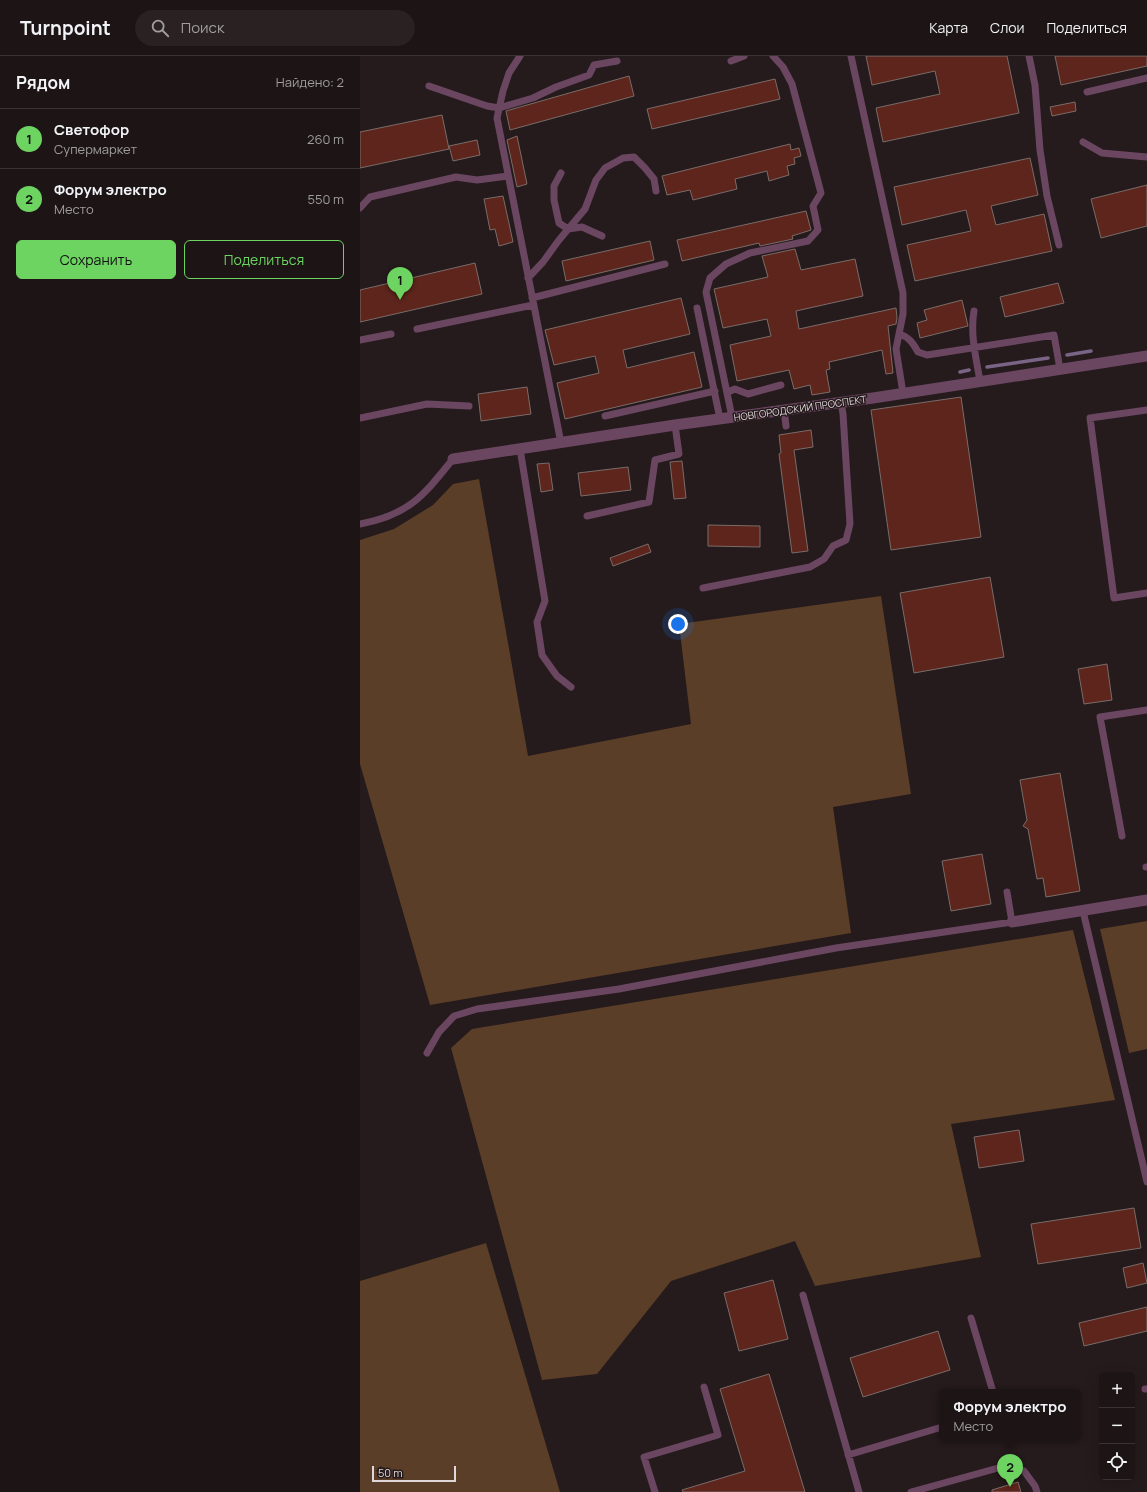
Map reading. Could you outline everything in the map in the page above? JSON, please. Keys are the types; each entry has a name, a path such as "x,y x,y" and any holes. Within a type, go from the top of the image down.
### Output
{"street":[{"name":"НОВГОРОДСКИЙ ПРОСПЕКТ","path":"453,459 675,425 903,394 1147,356"},
{"path":"1012,922 1083,911 1120,903 1147,900"}],"lane":[{"path":"520,56 509,73 497,118 561,443"},
{"path":"731,61 744,56"},
{"path":"732,417 706,292 710,278 726,264 750,253 808,241 818,230 813,206 821,193 792,84 783,67 773,56"},
{"path":"851,56 903,293 903,314 896,350 903,394"},
{"path":"1029,56 1035,85 1040,150 1047,196 1058,245"},
{"path":"429,86 487,106 499,108 533,98 556,86 589,75 594,65 617,62"},
{"path":"1087,92 1147,78"},
{"path":"1083,142 1102,153 1147,157"},
{"path":"528,278 543,262 585,209 596,180 605,168 624,158 634,157 646,168 654,179 656,191"},
{"path":"561,173 554,186 554,200 559,223 568,229 582,227 602,236"},
{"path":"360,208 370,197 456,177 477,180 508,176"},
{"path":"417,329 533,302 665,264"},
{"path":"697,308 720,419"},
{"path":"974,311 972,322 974,348 980,381"},
{"path":"360,340 391,334"},
{"path":"899,334 905,336 913,342 918,352 928,354 1054,335 1060,369"},
{"path":"728,392 735,389 748,394 781,386"},
{"path":"605,416 715,391"},
{"path":"703,588 810,567 824,559 833,546 846,540 850,524 841,402"},
{"path":"360,418 428,404 469,406"},
{"path":"784,410 786,426"},
{"path":"1147,410 1090,418 1114,598 1147,593"},
{"path":"587,516 649,502 655,460 679,454 675,425"},
{"path":"520,449 545,601 537,622 542,655 557,676 571,688"},
{"path":"360,524 380,520 414,503 453,459"},
{"path":"1122,836 1100,717 1147,710"},
{"path":"427,1053 439,1032 454,1016 477,1009 619,989 836,948 1012,922 1007,892"},
{"path":"1083,911 1147,1182"},
{"path":"803,1295 859,1492"},
{"path":"971,1318 992,1389"},
{"path":"655,1492 644,1457 718,1435 704,1387"},
{"path":"848,1455 939,1428"},
{"path":"911,1492 1009,1464 1024,1471 1036,1486 1037,1492"}],"shaded area":[{"path":"479,479 528,756 691,724 679,624 881,596 911,794 833,807 851,933 430,1005 360,764 360,540 394,529 433,505 453,484"},
{"path":"1147,921 1147,1049 1129,1053 1100,929"},
{"path":"1073,930 1115,1100 951,1124 981,1257 815,1286 795,1241 671,1281 597,1374 542,1380 451,1048 472,1029"},
{"path":"486,1243 560,1492 360,1492 360,1281"}],"building":[{"path":"866,56 1007,56 1019,113 883,142 876,108 940,94 935,71 872,85"},
{"path":"1055,56 1147,56 1147,66 1061,85"},
{"path":"629,76 634,96 510,130 506,111"},
{"path":"775,79 780,99 652,129 647,109"},
{"path":"1075,102 1076,111 1052,116 1050,107"},
{"path":"442,115 449,149 360,168 360,132"},
{"path":"517,136 527,184 517,187 507,140"},
{"path":"477,140 480,155 453,161 449,146"},
{"path":"790,144 791,150 799,148 801,156 794,158 795,164 787,166 789,175 769,181 767,171 735,179 737,189 693,200 690,190 667,195 662,176"},
{"path":"1030,158 1038,195 991,206 996,225 1044,214 1052,251 915,281 907,245 971,231 966,210 902,225 894,187"},
{"path":"1147,185 1147,226 1101,238 1091,199"},
{"path":"503,196 513,242 499,246 495,229 490,230 484,199"},
{"path":"806,211 811,230 792,236 793,239 760,246 759,243 682,261 677,240"},
{"path":"650,241 654,260 566,281 562,261"},
{"path":"795,249 801,270 855,259 863,296 796,311 799,329 896,308 896,324 888,326 893,373 886,374 882,350 829,362 830,369 826,370 830,392 812,395 810,385 794,389 789,370 737,381 730,345 771,336 767,319 723,328 714,289 768,277 762,256"},
{"path":"475,263 482,294 360,322 360,290"},
{"path":"1058,283 1064,303 1005,317 1000,297"},
{"path":"681,298 690,334 623,350 627,368 694,352 702,387 565,419 557,383 599,373 595,356 554,365 545,330"},
{"path":"962,300 968,326 920,338 917,323 927,320 924,310"},
{"path":"527,387 531,414 481,421 478,394"},
{"path":"961,397 981,537 891,550 871,410"},
{"path":"811,430 813,447 794,450 808,551 792,553 779,454 781,453 779,435"},
{"path":"682,461 686,498 674,499 670,462"},
{"path":"549,463 553,490 541,492 537,464"},
{"path":"628,467 631,490 581,496 578,473"},
{"path":"708,525 760,526 760,547 708,546"},
{"path":"648,544 651,552 613,566 610,558"},
{"path":"990,577 1004,657 914,673 900,593"},
{"path":"1107,664 1112,700 1084,704 1078,669"},
{"path":"1060,773 1080,891 1046,897 1043,878 1037,879 1028,829 1023,826 1027,820 1020,780"},
{"path":"982,854 991,904 951,911 942,861"},
{"path":"1019,1130 1024,1161 979,1168 974,1137"},
{"path":"1134,1208 1141,1248 1038,1264 1031,1224"},
{"path":"1143,1263 1147,1283 1127,1288 1123,1268"},
{"path":"773,1280 788,1339 739,1351 724,1293"},
{"path":"1147,1307 1147,1331 1084,1346 1079,1323"},
{"path":"938,1331 950,1370 863,1397 850,1358"},
{"path":"769,1374 805,1492 683,1492 682,1490 745,1471 720,1389"},
{"path":"1018,1482 1021,1492 992,1492 992,1490"}],"waterway":[{"path":"1067,355 1091,351"},
{"path":"987,367 1048,358"},
{"path":"960,372 969,370"}],"place":[{"name":"Светофор","path":"400,300"},
{"name":"Форум электро","path":"1010,1487"}]}
